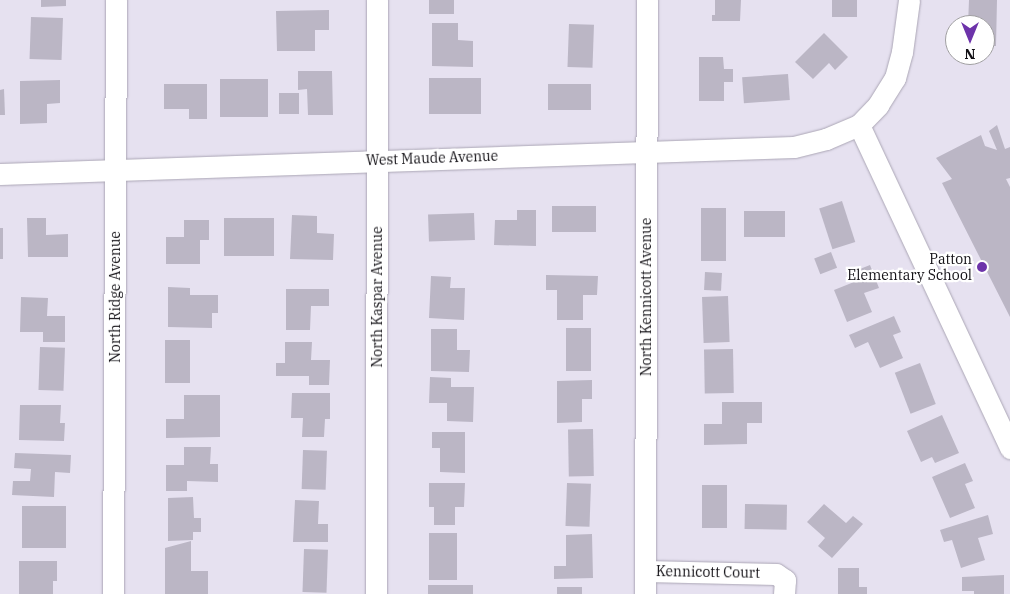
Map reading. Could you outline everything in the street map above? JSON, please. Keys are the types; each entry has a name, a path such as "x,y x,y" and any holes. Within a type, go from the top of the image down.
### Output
{"street":[{"name":"North Ridge Avenue","path":"113,594 116,0"},
{"name":"North Kaspar Avenue","path":"376,594 377,0"},
{"name":"North Kennicott Avenue","path":"645,594 647,0"},
{"path":"909,0 902,52 895,78 878,105 859,124 1010,448"},
{"name":"West Maude Avenue","path":"0,174 377,160 646,154 794,147 826,139 859,124"},
{"name":"Kennicott Court","path":"645,571 776,574 785,580 784,594"}],"building":[{"path":"41,0 66,0 66,6 41,7"},
{"path":"429,0 454,0 454,14 429,14"},
{"path":"715,0 741,0 740,21 712,21 712,15 715,15"},
{"path":"832,0 857,0 857,17 832,17"},
{"path":"969,0 997,0 996,46 995,15 968,15"},
{"path":"329,10 329,30 315,30 315,51 277,51 276,11"},
{"path":"31,17 63,18 62,60 30,59"},
{"path":"432,23 458,23 458,40 473,41 473,67 432,66"},
{"path":"569,24 594,25 592,68 567,67"},
{"path":"824,33 848,57 835,70 829,63 813,79 795,62"},
{"path":"699,57 723,57 724,69 733,69 733,82 724,82 724,101 699,101"},
{"path":"298,71 332,71 333,115 308,115 307,89 298,90"},
{"path":"788,74 790,100 744,103 742,77"},
{"path":"429,78 481,78 481,114 429,114"},
{"path":"220,79 268,79 268,117 220,117"},
{"path":"60,80 60,103 47,104 47,123 20,124 20,81"},
{"path":"164,84 207,84 207,119 189,119 189,109 164,109"},
{"path":"548,84 591,84 591,110 548,110"},
{"path":"4,89 5,115 0,115 0,90"},
{"path":"279,93 299,93 299,114 279,114"},
{"path":"997,125 1005,149 1010,147 1010,178 1006,179 1010,187 1010,317 942,183 952,179 936,158 981,135 985,146 997,150 989,131"},
{"path":"842,201 855,242 832,249 819,208"},
{"path":"552,206 596,206 596,232 552,232"},
{"path":"701,208 726,208 726,261 701,261"},
{"path":"517,210 536,210 536,246 494,245 495,220 517,220"},
{"path":"744,211 785,211 785,237 744,237"},
{"path":"474,213 475,240 429,242 428,215"},
{"path":"292,215 317,216 317,233 334,234 333,260 290,259"},
{"path":"27,218 46,218 46,235 68,234 68,257 28,257"},
{"path":"224,218 274,218 274,256 224,256"},
{"path":"184,220 209,220 209,240 200,240 200,264 166,264 166,237 184,237"},
{"path":"0,228 3,228 3,259 0,259"},
{"path":"831,252 837,268 820,274 814,258"},
{"path":"870,265 879,288 864,293 872,312 847,322 834,290 854,282 850,273"},
{"path":"705,272 722,273 721,291 704,290"},
{"path":"546,275 598,276 597,295 583,295 583,320 557,320 557,290 546,290"},
{"path":"431,276 451,277 450,288 465,288 464,320 429,318"},
{"path":"168,287 190,288 190,295 218,295 218,313 212,313 212,328 168,327"},
{"path":"286,289 329,289 329,306 311,306 310,330 286,330"},
{"path":"728,296 730,342 704,343 702,297"},
{"path":"21,297 48,298 47,316 65,316 65,342 43,342 43,332 20,332"},
{"path":"894,316 901,332 893,335 903,358 880,368 868,342 855,348 849,335"},
{"path":"566,328 591,328 591,371 566,371"},
{"path":"431,329 457,329 457,350 470,350 469,372 431,371"},
{"path":"165,340 190,340 190,383 165,383"},
{"path":"285,342 312,342 311,360 330,360 329,385 309,385 309,376 276,376 276,363 285,363"},
{"path":"40,347 65,348 63,391 38,390"},
{"path":"733,349 734,393 705,393 704,350"},
{"path":"920,363 936,404 911,414 895,373"},
{"path":"430,377 451,378 451,387 474,387 473,422 447,421 447,403 429,403"},
{"path":"592,380 592,399 582,399 582,422 557,423 557,381"},
{"path":"292,393 330,393 330,419 325,419 324,437 302,437 303,418 291,418"},
{"path":"184,395 220,395 220,437 166,438 166,419 184,419"},
{"path":"722,402 762,402 762,423 747,423 747,444 704,445 704,424 722,424"},
{"path":"20,405 61,405 60,423 65,423 64,441 19,440"},
{"path":"942,415 959,453 935,463 932,457 921,462 907,431"},
{"path":"568,429 593,429 594,476 569,476"},
{"path":"432,432 465,432 465,473 440,472 440,448 432,448"},
{"path":"184,447 211,447 210,464 218,464 218,482 187,481 187,491 166,491 166,465 184,465"},
{"path":"303,450 327,451 326,490 302,489"},
{"path":"15,453 71,455 70,473 55,472 54,497 12,495 13,481 30,481 31,469 14,468"},
{"path":"965,463 973,481 965,484 975,508 950,518 932,477"},
{"path":"429,483 465,483 464,507 455,507 455,525 434,525 434,507 429,507"},
{"path":"567,483 591,484 589,527 565,526"},
{"path":"702,485 727,485 727,528 702,528"},
{"path":"193,497 194,518 201,518 201,532 193,532 193,540 168,541 168,498"},
{"path":"295,500 319,501 318,524 328,524 328,542 293,542"},
{"path":"745,504 787,505 787,530 745,529"},
{"path":"824,504 846,523 853,516 863,524 832,558 818,546 825,538 807,522"},
{"path":"22,506 66,506 66,548 22,548"},
{"path":"988,515 993,534 978,538 985,560 961,568 952,540 944,542 940,530"},
{"path":"429,533 457,533 457,580 429,580"},
{"path":"592,534 593,578 554,579 554,566 566,566 566,535"},
{"path":"191,541 191,571 208,571 208,594 165,594 165,548"},
{"path":"304,549 328,550 326,593 302,592"},
{"path":"19,561 57,561 57,581 53,581 53,594 19,594"},
{"path":"838,568 859,568 859,587 867,587 867,594 838,594"},
{"path":"1004,575 1004,594 974,594 974,591 962,591 962,577"},
{"path":"428,585 473,585 473,594 428,594"},
{"path":"557,587 582,587 582,594 557,594"}],"place":[{"name":"Patton Elementary School","path":"982,267"}]}
